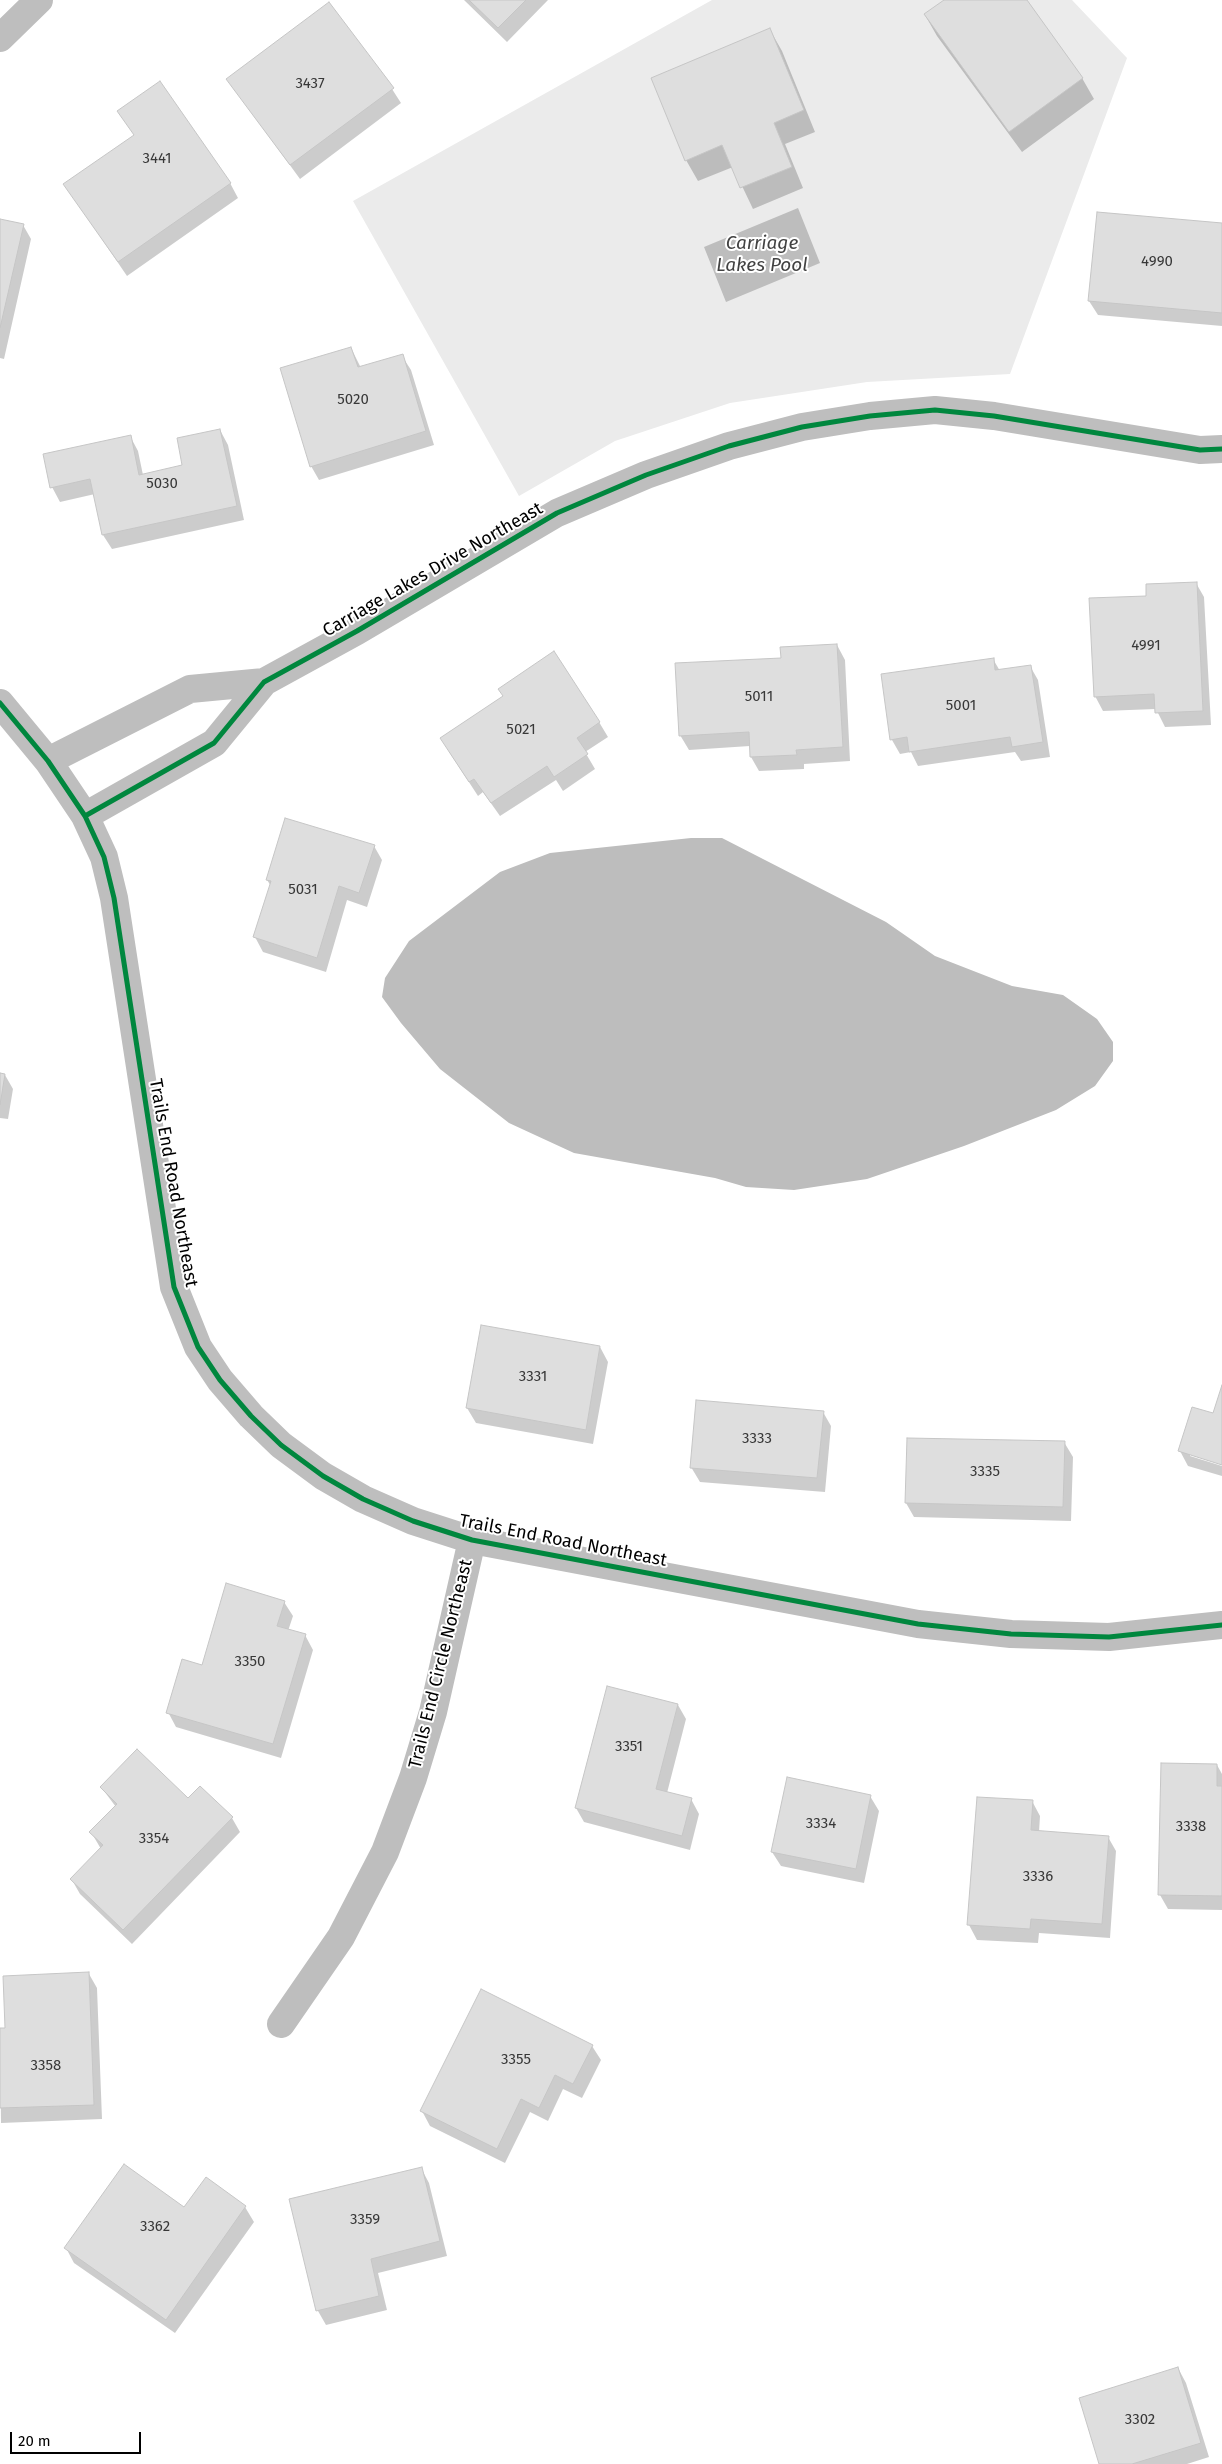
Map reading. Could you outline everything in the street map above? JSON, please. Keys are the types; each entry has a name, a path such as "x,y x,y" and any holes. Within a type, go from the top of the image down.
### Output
{"street":[{"path":"0,38 39,0"},
{"name":"Carriage Lakes Drive Northeast","path":"85,816 214,743 264,682 357,631 557,513 646,475 729,446 802,427 870,416 935,410 994,416 1200,450 1222,449"},
{"name":"Carriage Lakes Drive Northeast","path":"48,761 190,689 264,682"},
{"name":"Trails End Road Northeast","path":"0,703 48,761 85,816 104,857 114,898 174,1287 198,1347 220,1380 251,1416 282,1445 323,1476 363,1499 413,1521 472,1540 918,1624 1011,1634 1109,1637 1222,1625"},
{"name":"Trails End Circle Northeast","path":"281,2024 341,1937 385,1852 413,1778 433,1712 472,1540"}],"shaded area":[{"path":"712,0 1072,0 1127,58 1010,374 867,382 730,403 615,441 519,496 353,201"}],"water":[{"name":"Carriage Lakes Pool","path":"798,208 820,263 726,302 704,247"},
{"path":"691,838 722,838 886,922 935,956 1012,986 1063,995 1097,1019 1113,1042 1113,1061 1095,1086 1056,1110 964,1146 867,1179 794,1190 746,1187 715,1178 574,1153 509,1123 440,1069 401,1023 382,997 385,978 409,941 500,872 550,853"}],"building":[{"path":"469,0 526,0 498,28"},
{"path":"944,0 1027,0 1083,78 1009,132 924,14"},
{"path":"329,2 394,88 290,165 226,79"},
{"path":"770,28 804,110 774,123 792,167 740,188 722,145 685,161 651,78"},
{"path":"160,81 231,183 118,262 63,184 134,135 117,111"},
{"path":"1097,212 1222,223 1222,313 1088,301"},
{"path":"0,219 24,224 0,328"},
{"path":"351,347 358,367 403,354 426,431 310,467 280,368"},
{"path":"220,429 237,506 102,535 90,479 50,488 43,454 131,435 139,475 182,465 177,438"},
{"path":"1197,582 1203,711 1155,713 1154,694 1094,697 1089,598 1146,596 1146,584"},
{"path":"837,644 843,747 796,750 797,755 750,757 749,732 679,736 675,663 781,658 780,647"},
{"path":"554,651 600,722 577,738 588,754 554,777 547,766 491,803 474,779 469,782 440,738 503,696 498,689"},
{"path":"994,658 995,670 1031,665 1043,742 1012,747 1010,737 909,752 907,737 890,740 881,674"},
{"path":"285,818 375,845 359,893 339,886 317,958 253,937 271,881 266,880"},
{"path":"0,1073 5,1074 0,1105"},
{"path":"481,1325 600,1346 586,1430 466,1408"},
{"path":"1222,1385 1222,1465 1178,1451 1192,1407 1213,1413"},
{"path":"696,1400 824,1411 817,1478 690,1468"},
{"path":"907,1438 1065,1441 1063,1507 905,1503"},
{"path":"226,1583 285,1601 277,1626 306,1634 273,1744 166,1713 182,1659 202,1665"},
{"path":"607,1686 678,1704 656,1789 692,1798 682,1836 575,1808"},
{"path":"137,1749 188,1798 200,1786 233,1817 123,1930 70,1879 103,1845 89,1832 117,1804 100,1787"},
{"path":"1161,1763 1217,1764 1217,1786 1222,1786 1222,1896 1158,1895"},
{"path":"787,1777 871,1795 856,1869 771,1852"},
{"path":"977,1797 1033,1800 1031,1830 1109,1836 1102,1924 1031,1919 1030,1929 967,1925"},
{"path":"89,1972 94,2105 0,2108 0,2028 5,2028 3,1976"},
{"path":"481,1989 593,2045 573,2084 555,2075 539,2108 521,2099 497,2149 420,2111"},
{"path":"124,2164 184,2207 206,2177 246,2206 166,2320 64,2248"},
{"path":"422,2167 440,2241 371,2259 379,2296 316,2311 289,2199"},
{"path":"1178,2367 1201,2443 1132,2464 1099,2464 1079,2398"}],"cycle path":[{"path":"85,816 214,743 264,682 357,631 557,513 646,475 729,446 802,427 870,416 935,410 994,416 1200,450 1222,449"},
{"path":"0,703 48,761 85,816 104,857 114,898 174,1287 198,1347 220,1380 251,1416 281,1445 323,1476 363,1499 413,1521 472,1540 918,1624 1011,1634 1109,1637 1222,1625"}]}
